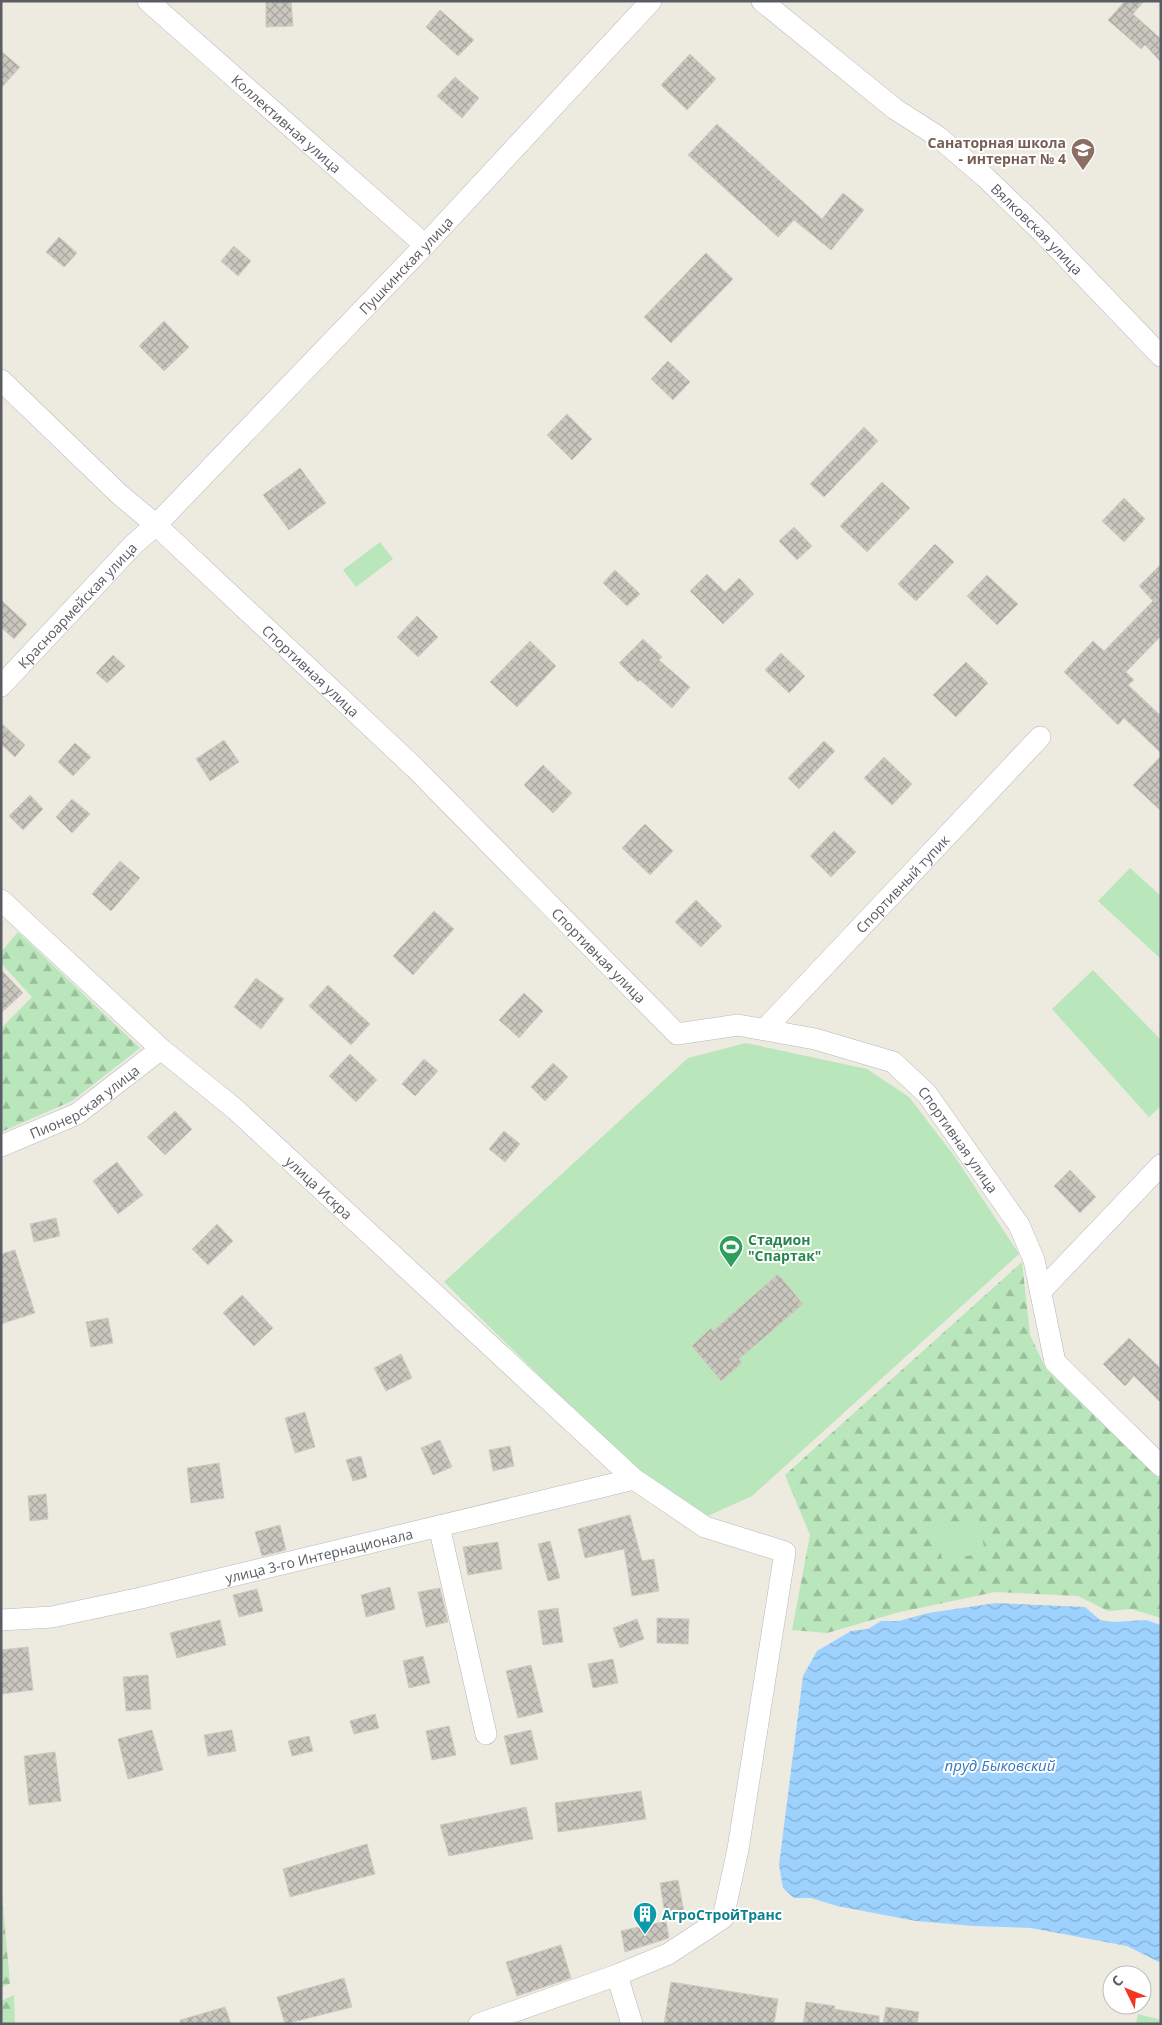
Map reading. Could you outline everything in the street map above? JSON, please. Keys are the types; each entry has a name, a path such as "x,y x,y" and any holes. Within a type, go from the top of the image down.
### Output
{"street":[{"name":"Коллективная улица","path":"148,1 425,245"},
{"name":"Пушкинская улица","path":"156,525 425,245 652,1"},
{"name":"Вялковская улица","path":"762,1 895,109 937,136 985,177 1041,231 1161,356"},
{"name":"Спортивная улица","path":"1,380 119,494 156,525 415,768 677,1034 738,1025 815,1039 893,1062 927,1094 1019,1225 1034,1260 1056,1362 1161,1466"},
{"name":"Красноармейская улица","path":"1,686 134,544 156,525"},
{"name":"Спортивный тупик","path":"765,1029 1040,737"},
{"name":"улица Искра","path":"1,900 161,1049 235,1109 634,1479 705,1527 785,1552 738,1849 723,1918 668,1954 617,1975"},
{"name":"Пионерская улица","path":"1,1146 77,1114 161,1049"},
{"path":"1041,1291 1161,1165"},
{"name":"улица 3-го Интернационала","path":"1,1620 61,1615 634,1479"},
{"path":"439,1526 486,1734"},
{"path":"479,2024 617,1975 632,2024"}],"green space":[{"path":"380,542 393,559 356,587 343,570"},
{"path":"1130,868 1161,896 1161,959 1098,901"},
{"path":"18,932 140,1048 72,1101 1,1132 1,1028 32,997 1,963 1,952"},
{"path":"1093,970 1161,1040 1161,1106 1149,1117 1052,1009"},
{"name":"Стадион \"Спартак\"","path":"746,1043 867,1069 909,1097 955,1157 1019,1254 752,1496 708,1516 639,1469 590,1426 444,1282 688,1058"},
{"path":"1022,1262 1030,1335 1046,1369 1161,1480 1161,1618 1131,1609 1108,1611 1078,1596 995,1592 896,1613 827,1633 792,1630 810,1535 785,1475"},
{"path":"979,1518 985,1553 942,1560 936,1526"},
{"path":"1,1883 10,1984 1,1987"},
{"path":"14,1995 15,2024 1,2024 1,2001"},
{"path":"1138,2015 1161,2020 1161,2024 1136,2024"}],"water":[{"name":"пруд Быковский","path":"996,1603 1085,1607 1100,1620 1114,1622 1146,1620 1161,1625 1161,1963 1127,1946 1031,1928 916,1921 837,1906 811,1898 794,1898 783,1888 779,1865 803,1676 817,1651 851,1631 868,1629 881,1621 899,1621 928,1613"}],"building":[{"path":"266,1 291,1 293,26 266,27"},
{"path":"1125,1 1144,1 1133,14 1161,39 1161,62 1145,45 1141,49 1108,20"},
{"path":"440,10 474,40 458,56 426,27"},
{"path":"1,51 20,67 1,88"},
{"path":"690,54 716,79 687,110 661,85"},
{"path":"455,77 479,98 462,118 437,96"},
{"path":"717,124 822,219 843,193 864,210 831,250 794,220 778,237 688,155"},
{"path":"59,237 77,253 64,267 46,252"},
{"path":"234,246 251,261 238,276 221,261"},
{"path":"706,253 733,279 671,343 644,317"},
{"path":"164,321 189,347 164,371 139,346"},
{"path":"668,361 690,382 673,400 651,379"},
{"path":"567,414 592,439 572,460 547,435"},
{"path":"864,427 878,441 824,497 810,484"},
{"path":"300,468 326,503 289,530 263,495"},
{"path":"882,482 910,508 867,552 840,526"},
{"path":"1124,498 1145,519 1124,542 1102,521"},
{"path":"794,527 812,546 797,560 779,541"},
{"path":"935,544 954,562 916,601 898,584"},
{"path":"1161,564 1161,636 1126,672 1134,680 1128,685 1161,716 1161,753 1124,718 1118,725 1064,672 1093,641 1104,651 1153,601 1139,586"},
{"path":"615,570 640,594 627,606 603,583"},
{"path":"707,574 725,592 739,578 754,594 723,624 690,591"},
{"path":"987,575 1018,604 997,625 967,596"},
{"path":"1,600 27,624 14,639 1,627"},
{"path":"417,616 438,637 418,657 397,637"},
{"path":"643,639 662,657 659,660 690,687 672,708 640,680 638,682 619,663"},
{"path":"530,641 556,666 517,707 490,682"},
{"path":"781,653 805,676 789,693 765,670"},
{"path":"113,655 125,666 107,683 96,673"},
{"path":"966,662 988,683 956,717 933,695"},
{"path":"1,723 25,745 15,757 1,744"},
{"path":"224,740 239,762 210,781 196,759"},
{"path":"824,741 835,751 799,789 788,778"},
{"path":"75,743 91,757 73,776 58,762"},
{"path":"1161,756 1161,811 1133,785"},
{"path":"884,757 912,784 892,805 864,778"},
{"path":"543,765 572,793 553,813 524,785"},
{"path":"30,795 43,809 23,830 9,816"},
{"path":"72,799 90,814 72,833 56,817"},
{"path":"645,824 673,851 650,875 622,848"},
{"path":"834,831 856,852 831,877 810,856"},
{"path":"120,861 140,878 111,911 92,894"},
{"path":"696,900 722,926 701,947 675,922"},
{"path":"434,911 454,929 413,975 393,956"},
{"path":"1,970 23,993 1,1013"},
{"path":"256,978 284,999 261,1029 234,1007"},
{"path":"328,985 370,1024 351,1045 309,1006"},
{"path":"524,993 543,1011 519,1038 499,1020"},
{"path":"350,1054 377,1080 356,1102 329,1076"},
{"path":"424,1059 438,1071 415,1096 402,1084"},
{"path":"553,1063 568,1077 545,1101 531,1087"},
{"path":"175,1111 192,1129 165,1155 147,1137"},
{"path":"504,1131 520,1144 505,1162 489,1149"},
{"path":"117,1162 143,1195 118,1214 93,1181"},
{"path":"1070,1170 1096,1197 1080,1213 1054,1186"},
{"path":"56,1218 60,1236 34,1242 30,1224"},
{"path":"217,1224 233,1241 208,1265 192,1249"},
{"path":"15,1250 35,1313 1,1324 1,1254"},
{"path":"778,1274 803,1304 739,1359 742,1363 721,1381 692,1346 711,1328 713,1331"},
{"path":"242,1295 273,1328 254,1346 223,1313"},
{"path":"108,1318 113,1343 91,1347 86,1322"},
{"path":"1129,1338 1161,1369 1161,1403 1134,1376 1125,1386 1103,1364"},
{"path":"401,1354 412,1378 386,1391 374,1368"},
{"path":"305,1412 315,1447 295,1453 285,1418"},
{"path":"440,1440 452,1467 433,1475 421,1448"},
{"path":"510,1446 514,1466 493,1471 489,1450"},
{"path":"361,1456 367,1477 353,1481 346,1460"},
{"path":"219,1463 224,1498 191,1503 187,1468"},
{"path":"46,1494 48,1519 30,1521 28,1496"},
{"path":"630,1515 642,1561 654,1559 659,1591 632,1596 624,1549 585,1558 578,1529"},
{"path":"280,1525 286,1550 262,1556 255,1532"},
{"path":"550,1541 560,1578 548,1581 538,1544"},
{"path":"498,1542 502,1569 468,1575 463,1547"},
{"path":"390,1587 395,1609 366,1617 361,1595"},
{"path":"440,1588 448,1622 426,1627 418,1592"},
{"path":"257,1589 263,1611 239,1617 233,1595"},
{"path":"558,1608 563,1642 543,1645 538,1611"},
{"path":"657,1618 689,1619 688,1644 657,1643"},
{"path":"637,1619 644,1639 620,1648 613,1628"},
{"path":"220,1620 226,1645 177,1658 170,1633"},
{"path":"28,1647 33,1690 1,1694 1,1650"},
{"path":"423,1656 430,1683 409,1688 403,1661"},
{"path":"613,1659 618,1683 593,1688 588,1664"},
{"path":"531,1665 543,1712 518,1718 506,1671"},
{"path":"148,1675 151,1709 126,1711 123,1677"},
{"path":"375,1714 379,1728 354,1734 350,1721"},
{"path":"449,1726 456,1755 432,1760 426,1731"},
{"path":"152,1730 163,1770 128,1779 118,1739"},
{"path":"232,1730 236,1751 208,1756 204,1735"},
{"path":"531,1730 538,1759 511,1765 504,1736"},
{"path":"309,1736 313,1751 292,1756 288,1741"},
{"path":"55,1752 61,1801 29,1805 24,1756"},
{"path":"641,1791 646,1819 558,1832 555,1803"},
{"path":"526,1807 533,1839 449,1856 440,1825"},
{"path":"367,1844 375,1874 290,1897 283,1869"},
{"path":"678,1880 684,1912 665,1915 660,1883"},
{"name":"АгроСтройТранс","path":"666,1921 669,1938 625,1952 621,1931"},
{"path":"561,1945 571,1978 517,1996 506,1962"},
{"path":"344,1978 352,2007 285,2024 277,1997"},
{"path":"671,1982 778,1999 774,2024 664,2024"},
{"path":"806,2002 835,2006 834,2009 879,2016 879,2024 803,2024"},
{"path":"225,2007 231,2024 181,2024 180,2020"},
{"path":"886,2007 919,2012 917,2024 883,2024"}],"place":[{"name":"Санаторная школа - интернат № 4","path":"1083,171"},
{"name":"Стадион \"Спартак\"","path":"731,1268"},
{"name":"АгроСтройТранс","path":"645,1935"}]}
